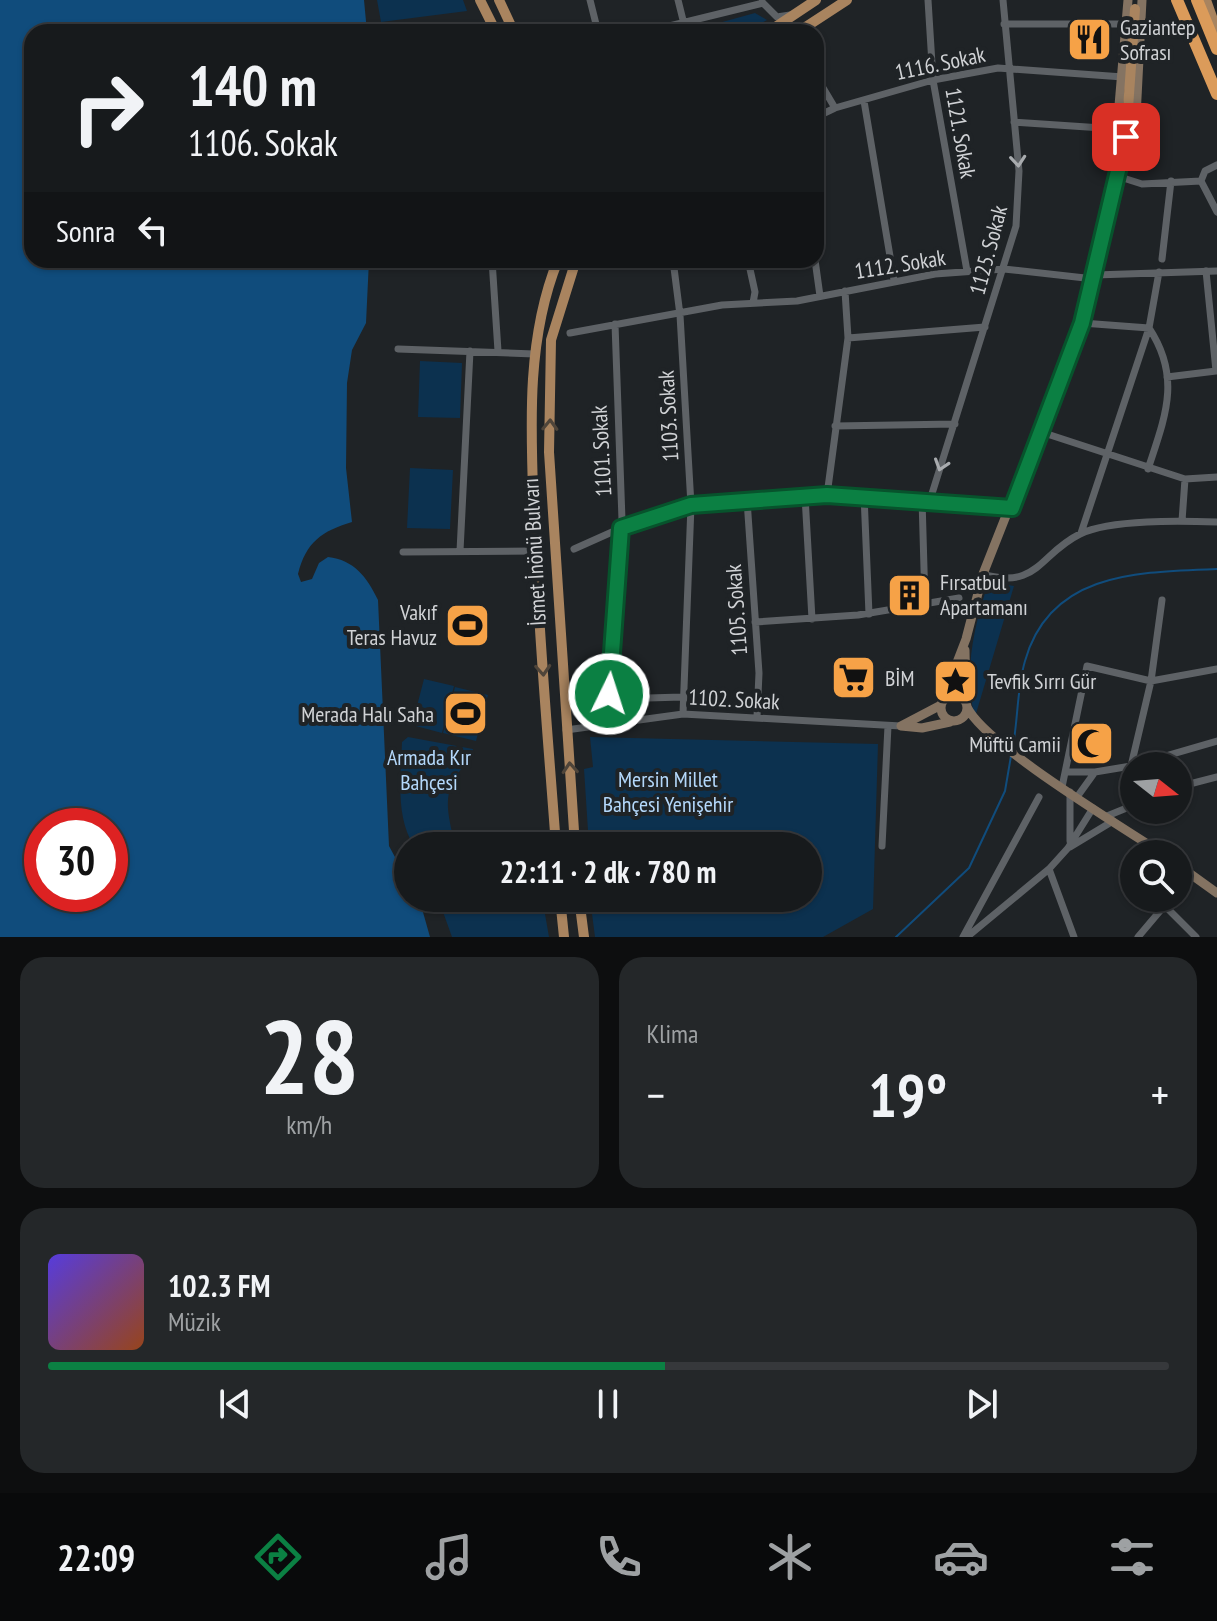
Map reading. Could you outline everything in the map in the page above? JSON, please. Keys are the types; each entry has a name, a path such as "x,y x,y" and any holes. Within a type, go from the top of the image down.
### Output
{"highway":[{"path":"1177,0 1217,94"},
{"path":"1207,2 1217,49"}],"main road":[{"path":"480,0 492,24"},
{"path":"499,0 510,24"},
{"path":"780,24 816,0"},
{"path":"810,24 847,0"},
{"path":"1170,0 1199,53"},
{"path":"1207,2 1217,31"},
{"path":"1126,137 1133,81 1135,3"},
{"name":"İsmet İnönü Bulvarı","path":"555,832 535,551 532,451 534,354 556,268"},
{"name":"İsmet İnönü Bulvarı","path":"574,268 551,340 549,452 574,832"},
{"path":"547,725 566,730"},
{"path":"561,912 564,937"},
{"path":"581,912 584,937"}],"street":[{"path":"590,0 596,24"},
{"path":"678,0 684,24 762,2 777,17 800,11"},
{"name":"1121. Sokak","path":"928,0 933,80 967,271"},
{"name":"1125. Sokak","path":"925,603 926,500 955,424 1016,226 1020,193 1003,0"},
{"path":"1123,152 1117,129 1125,24 1135,3"},
{"path":"1004,24 1125,24"},
{"name":"1116. Sokak","path":"824,113 933,80 998,68 1123,77"},
{"path":"824,89 835,108"},
{"path":"864,101 894,280"},
{"path":"1014,122 1117,129"},
{"path":"979,726 954,721 941,713 942,703 966,639 983,574 1012,508 1082,323 1126,137"},
{"path":"1217,165 1205,171 1201,181 1217,212"},
{"path":"1117,176 1142,184 1201,181"},
{"path":"1162,259 1171,181"},
{"path":"493,268 498,351"},
{"name":"1103. Sokak","path":"674,268 680,315 691,505 683,714"},
{"path":"750,268 755,292 753,303"},
{"path":"816,268 820,296"},
{"name":"1112. Sokak","path":"570,333 722,305 820,296 894,280 967,271 1004,269 1095,277 1217,271"},
{"path":"1167,377 1216,371 1206,271"},
{"path":"1081,533 1149,328 1159,272"},
{"path":"827,495 848,338 845,291"},
{"path":"1082,323 1149,328"},
{"name":"1101. Sokak","path":"615,324 621,528 609,694 614,699 682,697"},
{"path":"848,338 985,327"},
{"path":"1148,469 1169,403 1159,344 1149,328"},
{"path":"398,349 534,354"},
{"path":"460,551 470,351"},
{"path":"835,426 955,424"},
{"path":"1041,432 1185,479 1217,477"},
{"path":"1182,521 1185,479"},
{"path":"574,549 621,528 691,505 805,496 864,495 1012,508"},
{"path":"864,495 869,614"},
{"path":"805,496 812,619"},
{"name":"1105. Sokak","path":"747,500 757,717"},
{"path":"983,574 1006,581 1022,578 1081,533 1136,523 1217,522"},
{"path":"403,552 535,551"},
{"path":"755,622 869,614 959,598"},
{"path":"1134,752 1151,681 1162,600"},
{"path":"901,726 922,728 965,717 966,639"},
{"path":"1068,848 1072,827 1066,772 1087,666 1151,681 1217,669"},
{"path":"901,726 953,695 966,704 979,726 1142,840"},
{"name":"1102. Sokak","path":"566,730 683,714 901,726"},
{"path":"882,846 888,726"},
{"path":"1179,752 1216,741 1217,752"},
{"path":"1066,772 1120,768"},
{"path":"1066,789 1095,772"},
{"path":"1192,783 1217,777"},
{"path":"965,937 1039,797"},
{"path":"965,937 1049,869 1068,848 1093,808"},
{"path":"1068,848 1120,813"},
{"path":"1049,869 1074,937"},
{"path":"1192,875 1217,893"},
{"path":"1138,937 1160,912"},
{"path":"1171,912 1196,937"}],"green space":[{"path":"377,0 463,0 467,11 381,22"},
{"path":"755,13 767,20 760,24 715,24"},
{"path":"420,361 462,363 460,418 418,417"},
{"path":"410,468 453,470 450,529 407,528"},
{"path":"995,583 1014,586 975,717 970,685 972,651 987,587"},
{"name":"Merada Halı Saha","path":"424,679 454,686 442,733 412,725"},
{"name":"Merada Halı Saha","path":"455,687 488,695 476,741 443,733"},
{"name":"Armada Kır Bahçesi","path":"408,737 473,749 472,757 450,788 448,808 452,832 407,832 400,782 402,742"},
{"name":"Mersin Millet Bahçesi Yenişehir","path":"590,737 878,744 873,909 823,937 595,937 592,912 822,912 822,832 588,832 584,769 593,767"},
{"path":"443,912 545,912 549,937 452,937"}],"shaded area":[{"path":"0,0 364,0 366,24 24,24 24,268 369,268 366,323 352,350 347,383 346,468 352,522 332,529 317,539 301,563 298,574 301,582 312,579 319,563 328,557 337,559 359,571 378,600 389,846 394,855 394,912 423,912 430,937 0,937"}],"waterway":[{"path":"1013,746 1025,661 1037,631 1055,609 1076,593 1102,582 1158,572 1217,569"},
{"path":"896,937 969,868 1005,791 1011,756"}],"place":[{"name":"Gaziantep Sofrası","path":"1089,40"},
{"name":"Fırsatbul Apartamanı","path":"909,595"},
{"name":"Vakıf Teras Havuz","path":"468,625"},
{"name":"BİM","path":"854,678"},
{"name":"Tevfik Sırrı Gür","path":"956,681"},
{"name":"Merada Halı Saha","path":"465,714"},
{"name":"Müftü Camii","path":"1092,744"}],"route":[{"path":"609,694 621,528 691,505 827,495 864,495 1012,508 1082,323 1126,137"}]}
